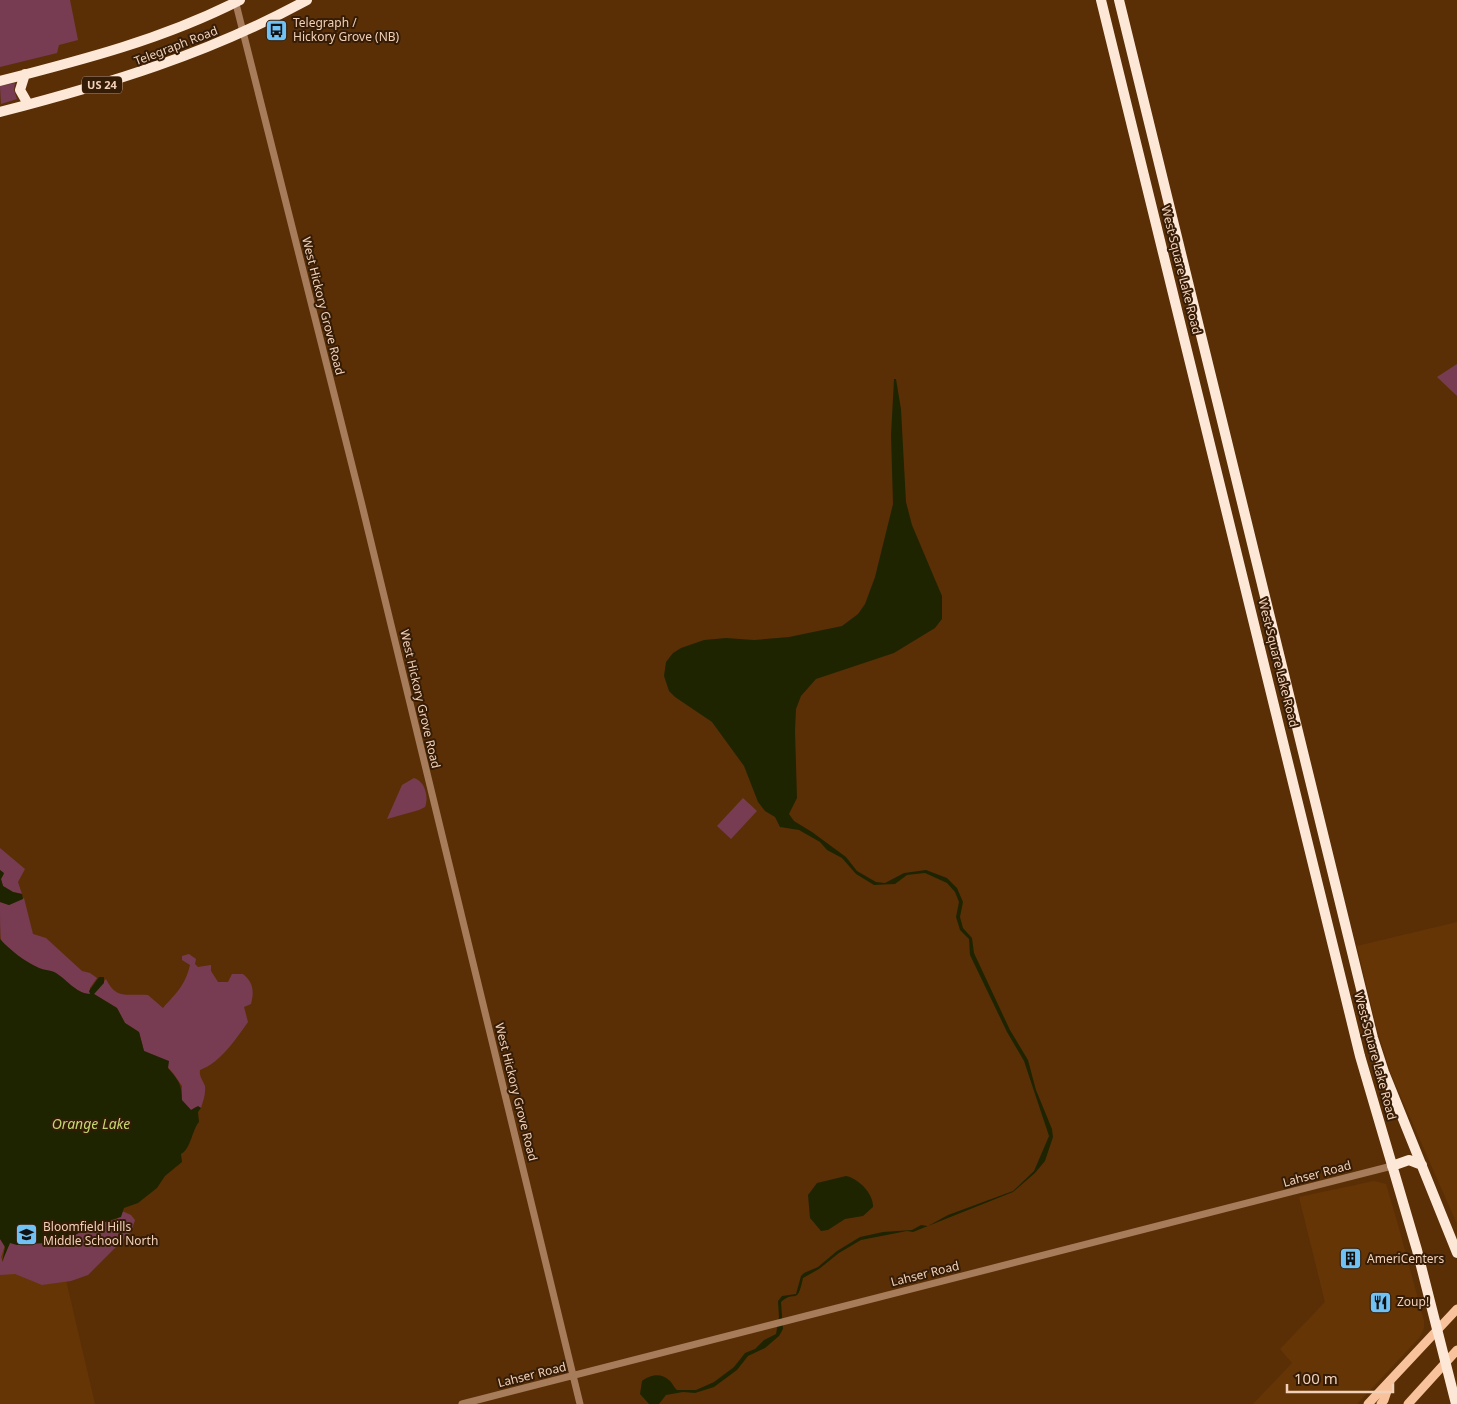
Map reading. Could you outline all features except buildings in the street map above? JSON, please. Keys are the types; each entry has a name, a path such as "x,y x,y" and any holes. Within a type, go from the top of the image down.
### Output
{"highway":[{"name":"US 24","path":"244,33 306,0"},
{"name":"West Square Lake Road","path":"1101,0 1354,1028 1438,1330 1456,1404"},
{"name":"West Square Lake Road","path":"1118,0 1373,1038 1384,1072 1457,1253"},
{"name":"Telegraph Road","path":"0,80 136,43 237,1"},
{"name":"Telegraph Road","path":"0,112 147,71 244,33"},
{"path":"25,74 20,90 28,104"},
{"path":"1392,1166 1409,1160 1422,1165"}],"main road":[{"path":"1368,1404 1457,1309"},
{"path":"1408,1404 1457,1350"},
{"path":"1380,1404 1384,1400 1390,1380"}],"street":[{"name":"West Hickory Grove Road","path":"237,1 580,1404"},
{"name":"Lahser Road","path":"462,1404 1392,1166"}],"shaded area":[{"path":"0,0 70,0 78,40 59,45 57,53 0,67"},
{"path":"15,83 14,90 17,99 1,104 0,86"},
{"path":"1457,364 1457,396 1437,377"},
{"path":"414,778 421,782 425,790 427,799 425,807 387,819 402,785"},
{"path":"743,798 757,811 731,839 717,826"},
{"path":"0,848 25,869 18,882 22,894 13,892 3,886 1,879 4,874 0,870"},
{"path":"24,898 33,934 46,938 82,971 90,973 97,978 90,988 90,994 80,992 54,972 29,963 15,954 1,940 0,902 9,905"},
{"path":"1457,922 1457,1224 1391,1074 1377,1029 1357,946"},
{"path":"189,954 196,959 195,964 198,967 211,965 211,971 218,982 228,982 232,974 243,974 251,984 253,992 251,1004 244,1007 248,1022 233,1043 215,1062 200,1070 205,1086 204,1097 201,1108 196,1107 191,1110 181,1100 182,1086 173,1073 158,1057 144,1051 139,1032 125,1023 117,1008 94,994 106,979 110,986 119,993 148,995 163,1008 186,978 190,965 182,960 182,956"},
{"name":"Bloomfield Hills Middle School North","path":"14,1059 95,1404 0,1404 0,1063"},
{"path":"1374,1181 1386,1184 1398,1225 1424,1321 1424,1328 1419,1338 1357,1404 1253,1404 1292,1363 1280,1349 1325,1302 1299,1197"},
{"path":"122,1211 131,1215 135,1220 131,1232 88,1275 71,1281 42,1285 15,1274 0,1275 0,1239 5,1245 1,1257 3,1262 10,1243 45,1243 75,1235 91,1226 117,1219"}],"water":[{"path":"894,379 896,379 901,409 906,502 912,525 942,596 942,619 935,628 894,653 816,679 801,696 796,709 795,731 797,798 789,814 794,821 846,857 857,871 876,882 885,883 904,873 926,870 947,878 957,888 963,902 960,917 963,928 972,938 974,953 1010,1030 1028,1060 1036,1090 1052,1129 1053,1137 1045,1161 1035,1173 1013,1192 928,1226 948,1215 1013,1191 1034,1171 1049,1136 1024,1061 1007,1032 970,955 969,939 960,930 956,917 959,902 955,892 947,883 925,873 907,875 895,884 874,885 856,874 842,858 827,850 820,842 799,830 780,827 775,817 765,811 758,802 744,766 712,722 675,697 669,691 664,676 666,662 673,653 681,648 704,640 726,638 754,640 789,637 842,626 858,614 865,604 875,577 893,504 891,435"},
{"path":"0,870 4,873 1,879 3,886 13,892 22,894 23,899 9,905 0,902"},
{"name":"Orange Lake","path":"0,939 23,959 39,968 54,972 85,993 90,994 89,991 99,977 104,977 104,983 94,994 117,1008 125,1023 139,1032 144,1051 169,1061 168,1068 179,1082 182,1100 191,1110 198,1106 201,1108 198,1112 199,1122 187,1148 181,1154 182,1162 165,1176 157,1188 138,1203 124,1208 121,1217 91,1226 75,1235 45,1243 17,1245 10,1243 2,1262 5,1247 0,1239"},
{"path":"846,1176 851,1177 864,1187 871,1197 873,1207 863,1216 845,1219 828,1230 821,1231 810,1218 808,1195 817,1183"},
{"path":"921,1225 928,1226 913,1232 907,1231 861,1240 803,1278 797,1295 786,1298 781,1302 783,1329 779,1336 765,1348 748,1356 737,1370 714,1387 695,1393 683,1392 666,1395 659,1404 649,1404 640,1394 642,1381 655,1375 666,1378 677,1390 696,1390 714,1382 734,1367 745,1353 755,1349 764,1340 776,1334 779,1317 778,1301 782,1296 796,1294 801,1276 804,1273 818,1267 837,1251 860,1237 883,1232 912,1230"}],"place":[{"name":"Telegraph / Hickory Grove (NB)","path":"277,30"},
{"name":"Bloomfield Hills Middle School North","path":"27,1234"},
{"name":"AmeriCenters","path":"1351,1259"},
{"name":"Zoup!","path":"1381,1302"}]}
